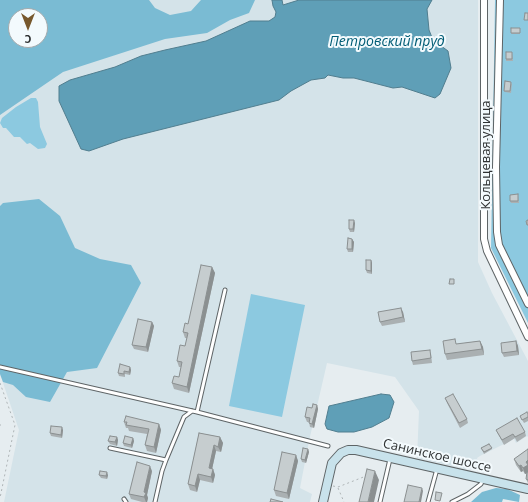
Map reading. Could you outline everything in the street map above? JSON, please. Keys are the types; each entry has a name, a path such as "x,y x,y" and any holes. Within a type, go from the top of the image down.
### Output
{"street":[{"path":"484,0 484,240 486,251 528,337"},
{"name":"Кольцевая улица","path":"500,0 496,167 497,232 499,245 528,304"},
{"name":"Санинское шоссе","path":"326,491 332,463 341,453 348,450 356,450 528,489"},
{"path":"323,502 326,491"}],"lane":[{"path":"197,412 225,290"},
{"path":"0,367 197,412 328,446"},
{"path":"155,502 166,460 184,417 192,411"},
{"path":"110,448 166,460"},
{"path":"380,502 391,458"},
{"path":"428,502 437,468"},
{"path":"452,502 468,494 481,484 483,478"}],"path":[{"path":"0,383 15,424 0,498"},
{"path":"326,491 331,491 333,486 338,487 366,476"},
{"path":"338,487 344,502"}],"shaded area":[{"path":"0,0 478,0 478,262 492,293 528,361 528,437 527,436 516,443 514,439 480,456 477,458 478,461 465,469 417,458 419,411 395,377 327,363 300,488 312,494 310,502 4,502 19,430 0,374"},
{"path":"0,0 149,0 155,8 170,15 191,11 201,0 255,0 249,13 230,20 207,33 165,39 63,72 0,115"},
{"path":"495,0 528,0 528,323 491,248"},
{"path":"31,98 36,98 38,102 40,127 47,144 45,148 38,149 30,143 27,144 20,137 14,137 6,128 3,128 0,123 2,118"},
{"path":"39,199 60,216 75,248 100,259 131,265 141,283 97,368 67,372 50,402 26,397 13,385 3,382 0,374 0,206 3,203"},
{"path":"251,294 305,305 282,417 229,406"},
{"path":"496,488 507,489 520,495 519,502 503,499 502,502 471,502 482,492"}],"water":[{"name":"Петровский пруд","path":"272,0 282,0 283,5 299,0 432,0 427,9 429,30 433,40 448,51 451,68 440,94 435,98 402,87 393,88 354,78 343,78 328,75 325,78 311,80 291,91 279,100 123,139 89,151 81,149 59,101 59,86 70,80 115,67 141,56 206,41 250,21 269,21 275,17 276,12"},
{"path":"381,394 390,395 394,402 389,418 372,427 354,432 338,432 327,429 325,424 329,406"}],"building":[{"path":"525,13 528,13 528,20 524,20"},
{"path":"511,28 520,28 520,33 511,33"},
{"path":"506,52 512,52 512,59 506,59"},
{"path":"505,81 511,82 510,91 504,91"},
{"path":"518,194 518,201 510,201 510,195"},
{"path":"349,220 354,220 353,229 349,229"},
{"path":"348,238 352,239 352,249 347,249"},
{"path":"366,260 371,260 371,271 366,270"},
{"path":"201,265 212,267 187,387 172,383 174,376 179,377 182,362 177,361 180,345 185,346 188,333 183,332 185,323 188,324"},
{"path":"450,279 454,279 454,284 449,284"},
{"path":"401,308 403,317 380,322 378,312"},
{"path":"138,319 152,322 146,347 132,345"},
{"path":"455,339 456,344 480,341 482,349 445,354 443,341"},
{"path":"516,341 517,351 502,353 501,343"},
{"path":"430,350 431,358 412,361 411,352"},
{"path":"120,364 130,367 129,372 124,371 124,374 118,373"},
{"path":"453,394 467,419 459,423 445,398"},
{"path":"313,404 317,405 312,424 309,423 310,418 305,417 307,407 312,408"},
{"path":"527,412 528,417 522,420 520,416"},
{"path":"126,416 159,424 154,447 145,445 149,429 126,425 127,422 124,422"},
{"path":"517,418 525,432 515,437 513,434 502,440 496,430"},
{"path":"51,426 62,427 61,435 50,433"},
{"path":"199,433 220,437 218,447 214,445 209,468 213,469 211,477 198,474 195,486 188,484"},
{"path":"110,436 117,437 115,442 108,441"},
{"path":"125,436 133,438 131,445 123,443"},
{"path":"489,444 492,448 484,452 481,448"},
{"path":"303,448 308,449 305,460 301,459"},
{"path":"528,449 528,460 526,462 528,465 523,468 521,465 519,466 514,459"},
{"path":"282,452 296,455 287,493 274,490"},
{"path":"137,462 150,466 144,492 146,493 144,497 129,494"},
{"path":"367,469 375,471 368,502 359,502"},
{"path":"100,471 107,472 106,476 99,475"},
{"path":"528,472 528,480 526,479"},
{"path":"408,485 422,488 419,502 404,502"},
{"path":"436,492 442,493 440,501 435,500"},
{"path":"271,499 283,502 270,502"}]}
